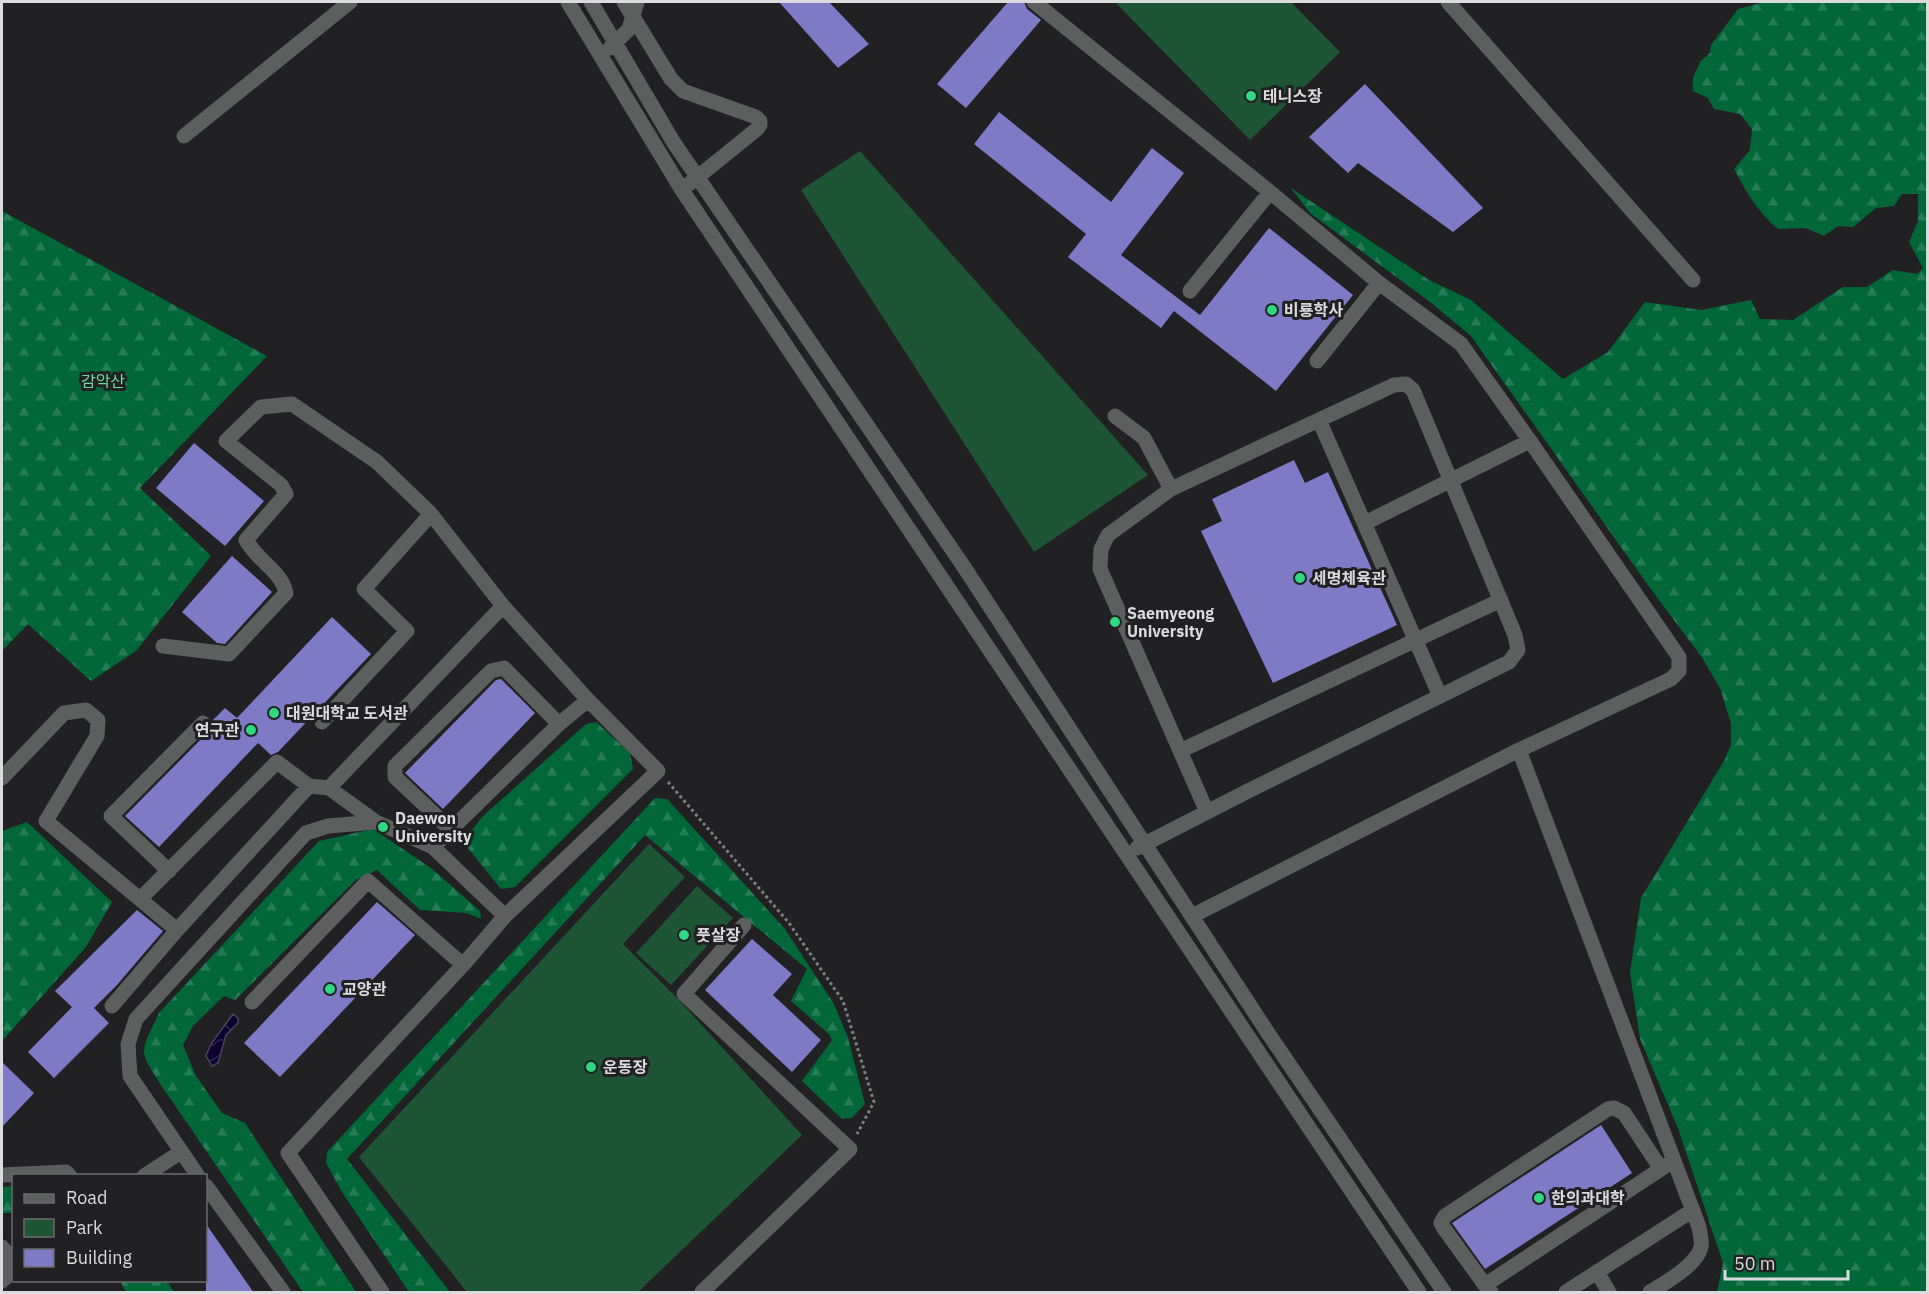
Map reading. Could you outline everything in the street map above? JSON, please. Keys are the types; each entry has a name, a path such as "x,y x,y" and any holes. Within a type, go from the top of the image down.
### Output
{"street":[{"path":"184,136 350,2"},
{"path":"568,2 682,190 1419,1293"},
{"path":"591,2 674,143 920,503 1266,1030 1444,1293"},
{"path":"624,2 635,9 671,79 683,91 756,117 760,121 757,129 682,190"},
{"path":"1034,2 1379,283 1461,344 1679,657 1679,671 1671,680 1519,750 1192,916"},
{"path":"1448,2 1693,280"},
{"path":"600,54 616,44 629,29 635,9"},
{"path":"1190,291 1270,192"},
{"path":"1317,361 1379,283"},
{"path":"1126,854 1509,662 1518,650 1515,635 1451,480 1413,390 1406,384 1394,385 1171,489 1108,535 1101,549 1100,569 1207,812"},
{"path":"163,646 230,654 286,593 284,581 252,551 246,540 286,494 281,485 226,441 261,407 292,404 377,462 431,514 503,606 588,700 658,771 505,916 463,965 288,1153 382,1293"},
{"path":"1115,416 1144,438 1171,489"},
{"path":"1319,420 1440,696"},
{"path":"1365,524 1530,441"},
{"path":"900,516 920,503"},
{"path":"322,722 407,631 364,589 431,514"},
{"path":"1180,751 1501,600"},
{"path":"329,788 503,606"},
{"path":"450,829 395,777 395,766 491,671 504,668 559,724"},
{"path":"433,847 559,724 588,700"},
{"path":"2,778 64,714 86,710 98,720 97,736 46,821 177,930"},
{"path":"169,871 111,816 203,723"},
{"path":"1519,750 1668,1165 1693,1210 1699,1227 1701,1246 1696,1258 1650,1293"},
{"path":"140,899 277,762 309,786 329,788 376,822 433,847 505,916"},
{"path":"112,1006 177,930 309,786"},
{"path":"197,1174 130,1076 128,1044 136,1019 306,833 328,826 376,822"},
{"path":"252,1002 368,881 463,965"},
{"path":"702,1293 850,1149 684,994 744,925"},
{"path":"1248,1039 1266,1030"},
{"path":"1614,1108 1624,1113 1668,1165 1488,1289 1443,1227 1445,1216 1608,1109 1614,1108"},
{"path":"147,1174 181,1152"},
{"path":"23,1174 66,1172 68,1174"},
{"path":"207,1187 283,1293"},
{"path":"1566,1293 1693,1210"},
{"path":"2,1247 7,1252 11,1265 2,1281"},
{"path":"1597,1272 1609,1293"}],"path":[{"path":"658,771 789,924 843,1001 874,1102 850,1149"}],"green space":[{"name":"테니스장","path":"1115,2 1291,2 1340,52 1250,140"},
{"path":"1764,2 1927,2 1927,1292 1717,1292 1723,1263 1678,1128 1640,1039 1630,973 1641,898 1724,761 1731,745 1731,723 1720,688 1701,656 1471,336 1430,302 1310,213 1291,188 1429,280 1471,300 1563,379 1608,352 1645,302 1701,310 1751,300 1760,319 1793,320 1843,287 1867,287 1893,270 1917,274 1923,268 1909,242 1918,221 1918,194 1902,194 1894,206 1876,208 1853,227 1838,226 1824,236 1806,228 1778,229 1758,209 1734,169 1750,150 1752,129 1740,114 1714,109 1708,98 1693,91 1693,78 1700,62 1710,53 1711,45 1738,9"},
{"path":"860,151 1148,475 1034,552 801,190"},
{"name":"감악산","path":"2,211 267,356 140,488 211,556 136,651 91,681 28,624 2,651"},
{"path":"596,722 630,753 633,769 515,887 501,889 463,842 482,817 586,724"},
{"path":"655,798 667,799 785,929 834,1004 848,1038 865,1104 852,1118 842,1119 802,1081 832,1040 829,1034 791,1001 807,969 645,835 347,1159 450,1292 409,1292 342,1192 326,1163 327,1152"},
{"path":"27,822 112,902 86,947 2,1041 2,831"},
{"path":"373,829 431,868 480,911 481,919 467,913 420,910 377,870 356,880 235,1000 224,996 193,1026 183,1045 196,1076 222,1113 245,1123 356,1292 303,1292 149,1066 145,1058 145,1045 159,1013 319,841"},
{"name":"운동장","path":"649,844 685,877 623,944 678,999 802,1135 638,1292 467,1292 359,1157"},
{"name":"풋살장","path":"697,886 733,918 671,985 636,953"},
{"path":"12,1186 12,1213 2,1213 2,1187"},
{"path":"121,1282 168,1282 174,1292 126,1292"}],"water":[{"path":"233,1014 238,1018 238,1023 226,1035 218,1063 212,1066 206,1056 211,1044"}],"building":[{"path":"779,2 829,2 869,44 838,68"},
{"path":"1008,2 1024,2 1027,9 1041,20 966,108 937,84"},
{"path":"1365,84 1483,208 1453,232 1358,163 1348,173 1309,137"},
{"path":"999,112 1111,202 1152,148 1184,173 1121,255 1200,315 1269,228 1353,295 1276,391 1174,311 1161,328 1068,257 1086,234 974,144"},
{"path":"194,443 264,501 225,546 156,488"},
{"name":"세명체육관","path":"1294,460 1305,483 1328,472 1397,625 1273,683 1201,531 1222,521 1212,499"},
{"path":"232,556 272,592 225,644 217,643 182,612"},
{"name":"연구관","path":"332,617 371,654 278,752 271,755 258,743 159,847 125,816 210,730 212,721 225,708 237,718"},
{"path":"501,679 535,713 443,809 405,773 496,680"},
{"name":"교양관","path":"377,902 415,935 280,1077 244,1043"},
{"path":"137,910 163,931 94,1008 109,1023 54,1078 28,1052 72,1007 55,991"},
{"path":"752,939 792,974 773,995 821,1040 792,1072 705,990"},
{"path":"2,1062 34,1093 2,1127"},
{"name":"한의과대학","path":"1601,1125 1632,1173 1485,1269 1452,1223"},
{"path":"207,1225 254,1293 206,1293 207,1282"}],"place":[{"name":"테니스장","path":"1251,96"},
{"name":"비룡학사","path":"1272,310"},
{"name":"세명체육관","path":"1300,578"},
{"name":"Saemyeong University","path":"1115,622"},
{"name":"대원대학교 도서관","path":"274,713"},
{"name":"연구관","path":"251,730"},
{"name":"Daewon University","path":"383,827"},
{"name":"풋살장","path":"684,935"},
{"name":"교양관","path":"330,989"},
{"name":"운동장","path":"591,1067"},
{"name":"한의과대학","path":"1539,1198"}]}
